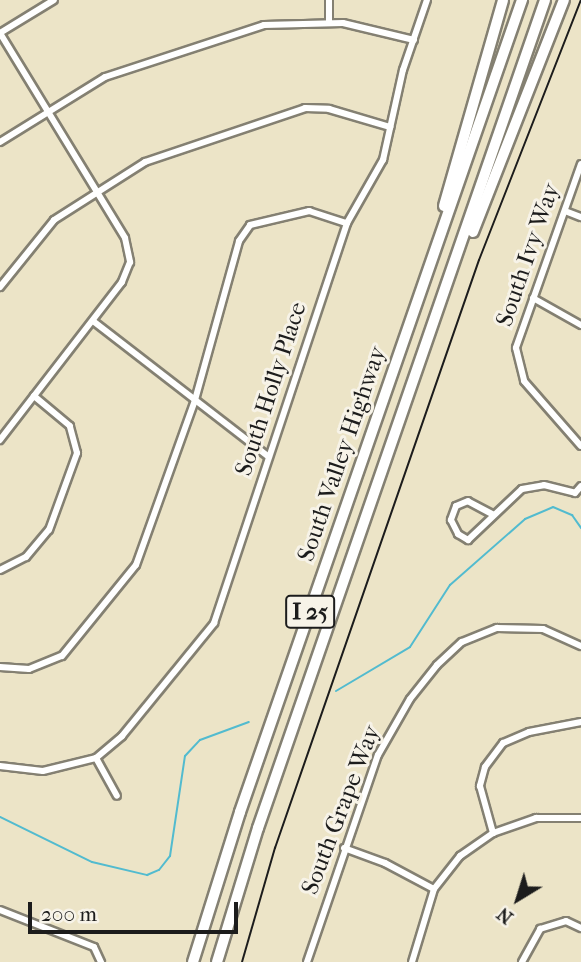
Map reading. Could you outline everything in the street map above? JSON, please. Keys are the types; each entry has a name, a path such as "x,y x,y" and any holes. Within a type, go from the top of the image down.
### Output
{"highway":[{"path":"430,263 503,0"},
{"name":"South Valley Highway","path":"193,962 240,812 522,0"},
{"name":"South Valley Highway","path":"217,962 258,828 545,0"},
{"path":"417,371 564,0"}],"street":[{"path":"0,440 129,272 130,262 125,238 0,33 54,0"},
{"path":"329,22 330,0"},
{"name":"South Holly Place","path":"0,766 43,771 96,758 122,736 214,622 346,223 383,160 427,0"},
{"path":"0,142 106,77 201,43 264,25 329,22 414,40"},
{"path":"0,287 54,220 145,162 305,108 329,109 390,127"},
{"name":"South Ivy Way","path":"581,164 533,298 517,360 524,381 581,446"},
{"path":"0,667 29,669 62,656 128,579 195,400 239,241 250,225 309,211 346,223"},
{"path":"565,211 581,217"},
{"path":"533,298 581,325"},
{"path":"93,321 269,457"},
{"path":"0,570 26,557 49,530 77,453 70,425 34,396"},
{"path":"492,514 468,501 456,506 451,520 458,534 468,540 492,514 531,486 575,493 581,486"},
{"name":"South Grape Way","path":"307,962 344,848 385,741 410,699 454,649 484,632 514,626 544,629 573,640 581,646"},
{"path":"493,833 480,786 485,767 503,743 529,732 581,722"},
{"path":"96,758 117,796"},
{"path":"412,962 434,889 460,856 493,833 536,818 581,818"},
{"path":"344,848 384,863 434,889"},
{"path":"0,910 98,950 101,962"},
{"path":"522,962 540,929 566,921 581,928"}],"waterway":[{"path":"336,691 410,647 450,585 525,519 553,507 572,515 581,528"},
{"path":"0,817 92,862 147,875 159,870 170,856 185,756 200,740 249,722"}],"tram line":[{"path":"242,962 275,848 479,260 581,0"}]}
